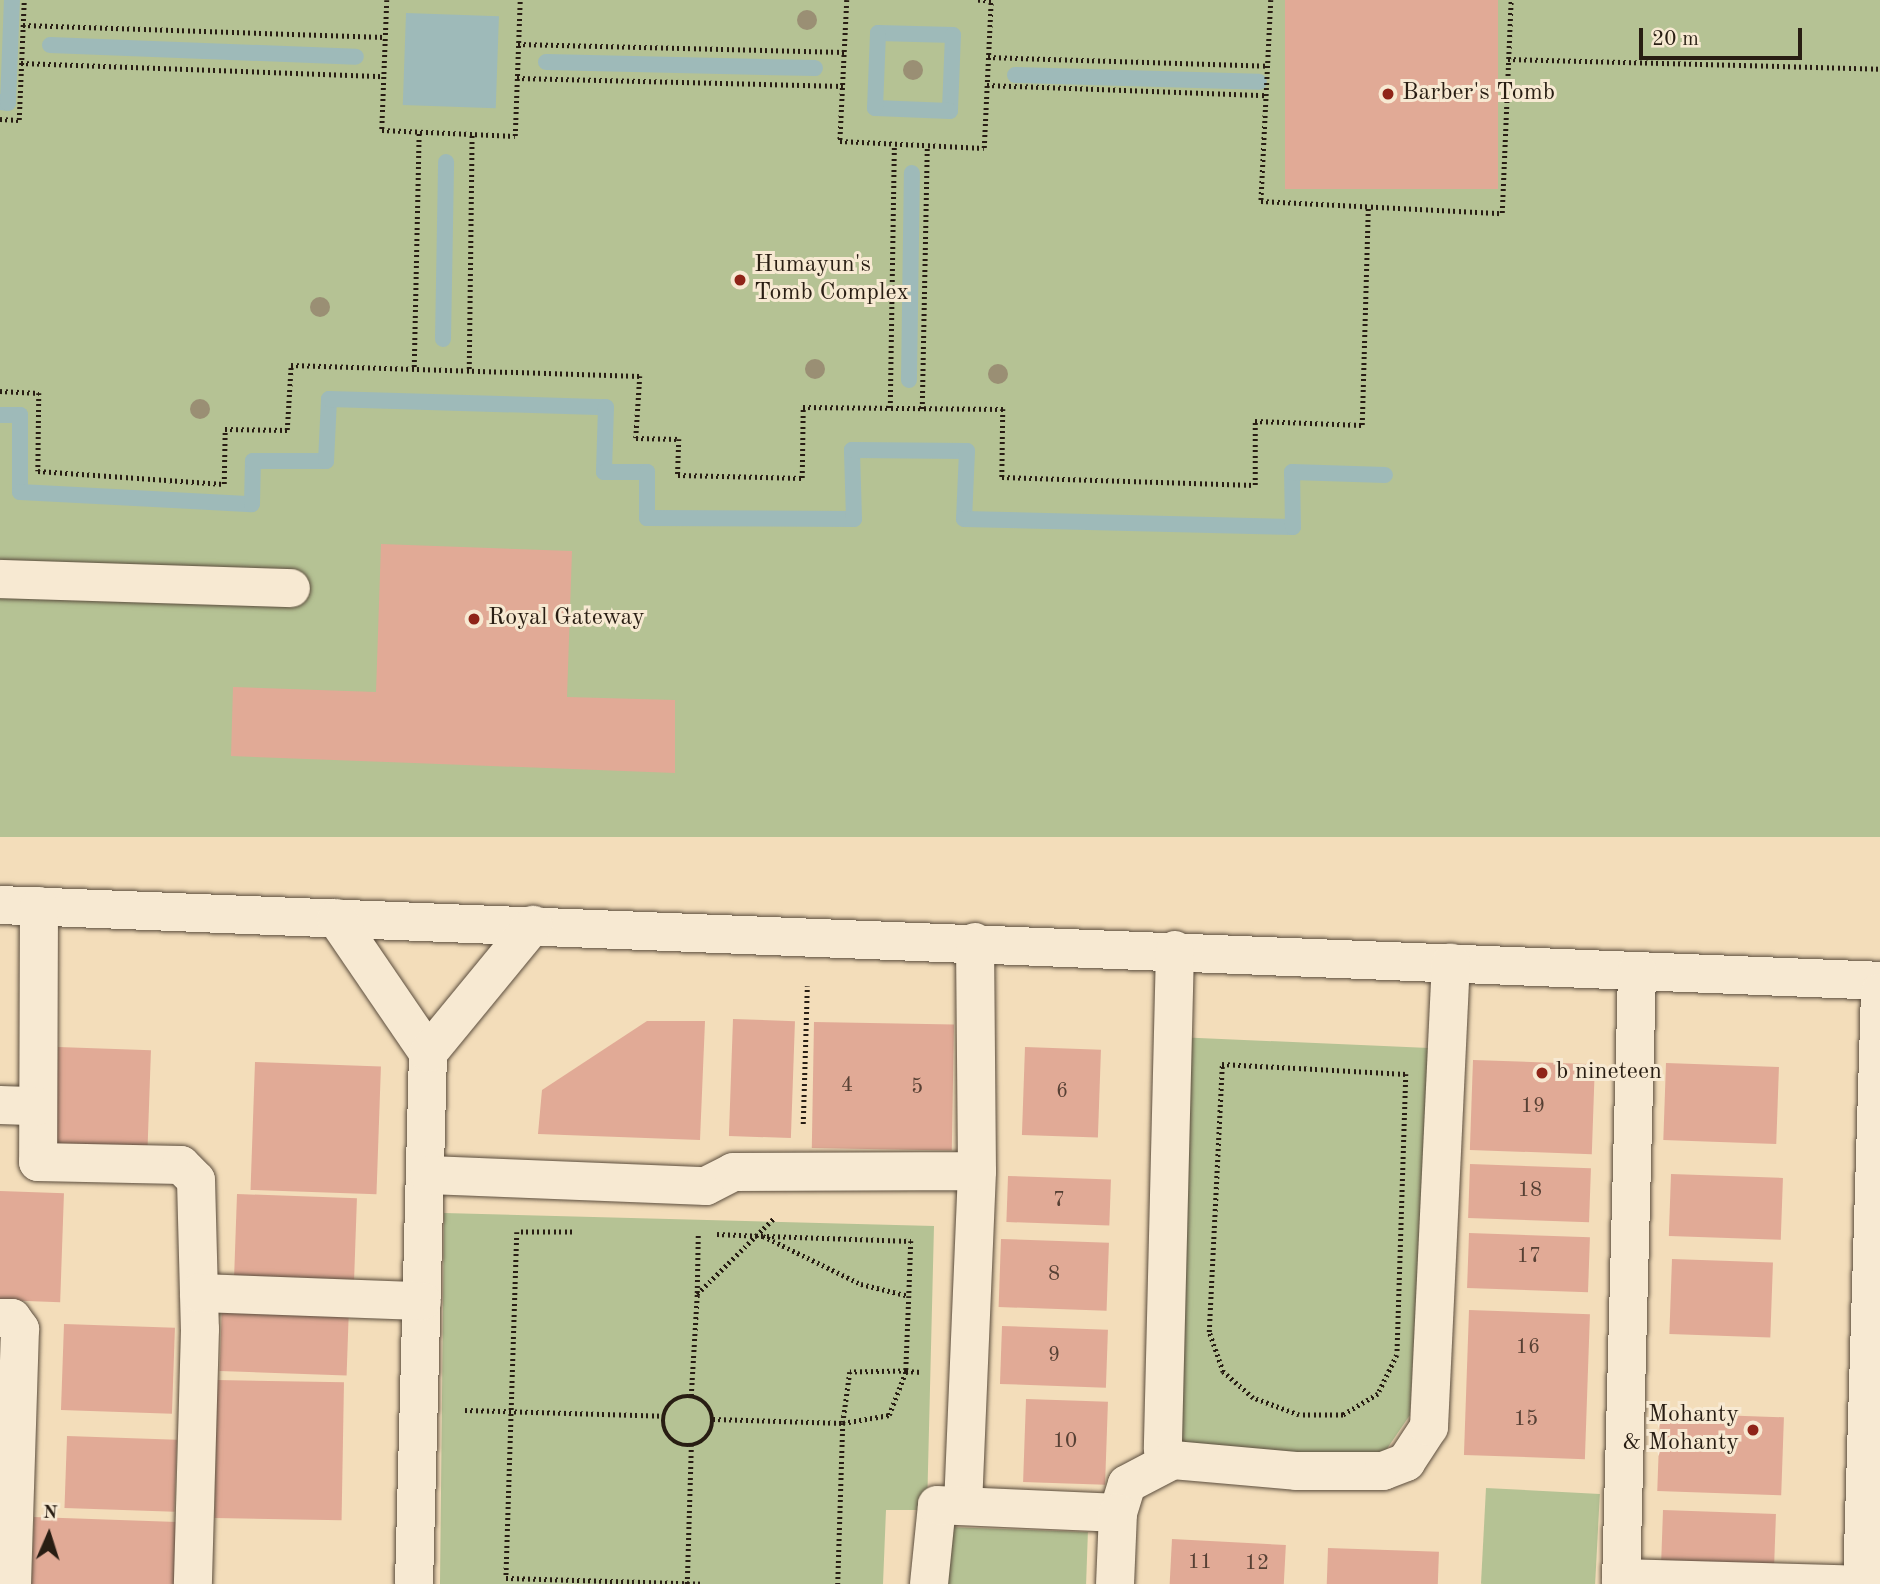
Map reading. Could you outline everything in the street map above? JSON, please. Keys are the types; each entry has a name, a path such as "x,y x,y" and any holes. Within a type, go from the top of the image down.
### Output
{"street":[{"path":"0,579 291,588"},
{"path":"0,905 1175,950 1880,981"},
{"path":"39,906 18,1105 38,1162 181,1165 194,1172 199,1293 192,1584"},
{"path":"336,918 428,1053 429,1175 418,1409 414,1584"},
{"path":"428,1053 533,925"},
{"path":"963,1506 977,1171 975,942"},
{"path":"1173,1460 1160,1432 1160,1389 1175,950"},
{"path":"1115,1584 1118,1513 1127,1484 1173,1460 1383,1471 1421,1447 1429,1427 1451,963"},
{"path":"1637,971 1621,1581 1841,1584"},
{"path":"1861,1584 1880,992"},
{"path":"429,1175 706,1186 733,1172 977,1171"},
{"path":"199,1293 422,1301"},
{"path":"0,1318 12,1318 20,1329 12,1584"},
{"path":"929,1584 937,1504 1118,1513"}],"path":[{"path":"0,119 19,120 24,0"},
{"path":"387,0 382,130 515,135 520,0"},
{"path":"847,0 840,141 984,148 991,1 976,0"},
{"path":"1270,0 1261,201 1502,212 1511,0"},
{"path":"23,25 385,37"},
{"path":"518,44 845,52"},
{"path":"988,57 1268,66"},
{"path":"1508,60 1880,69"},
{"path":"21,63 384,76"},
{"path":"517,78 843,86"},
{"path":"987,85 1266,95"},
{"path":"414,367 419,131"},
{"path":"469,369 472,134"},
{"path":"890,408 894,144"},
{"path":"922,408 927,145"},
{"path":"0,391 39,393 38,471 224,484 225,429 287,430 291,365 640,376 636,438 679,439 678,475 802,478 803,407 1003,409 1002,477 1255,485 1255,421 1362,425 1368,206"},
{"path":"1222,1064 1406,1073 1401,1295 1397,1354 1378,1394 1343,1415 1299,1415 1253,1398 1223,1373 1209,1332 1222,1064"},
{"path":"587,1233 517,1232 506,1578 704,1584"},
{"path":"684,1234 911,1241 906,1371 890,1415 843,1423 713,1419"},
{"path":"697,1294 698,1234"},
{"path":"763,1236 861,1284 909,1296"},
{"path":"838,1584 843,1423 850,1372 906,1371"},
{"path":"691,1396 702,1400 713,1419 708,1437 691,1446 670,1438 663,1416 669,1405 691,1396"},
{"path":"418,1409 663,1416"},
{"path":"687,1584 691,1446"}],"green space":[{"path":"0,0 1880,0 1880,837 0,837"},
{"path":"1176,1037 1429,1048 1410,1415 1382,1456 1189,1469 1164,1423"},
{"path":"444,1213 934,1226 927,1510 886,1510 883,1584 440,1584"},
{"path":"1486,1488 1600,1494 1595,1584 1481,1584"},
{"path":"946,1527 1088,1532 1086,1584 944,1584"}],"water":[{"path":"406,13 499,16 496,108 403,105"}],"building":[{"name":"Barber's Tomb","path":"1285,0 1498,0 1498,189 1285,189"},
{"name":"Royal Gateway","path":"381,544 572,551 567,697 675,700 675,773 231,756 233,687 376,692"},
{"path":"733,1019 795,1021 791,1138 729,1136"},
{"path":"647,1021 705,1021 700,1140 538,1134 542,1090"},
{"path":"814,1022 954,1024 952,1150 812,1148"},
{"path":"58,1047 151,1050 147,1153 54,1150"},
{"path":"1025,1047 1101,1050 1098,1138 1022,1135"},
{"path":"1473,1060 1595,1064 1592,1154 1470,1150"},
{"path":"255,1062 381,1066 376,1194 251,1190"},
{"path":"1666,1063 1779,1067 1776,1144 1663,1140"},
{"path":"1470,1164 1591,1168 1589,1222 1468,1218"},
{"path":"1671,1174 1783,1178 1781,1240 1669,1236"},
{"path":"1008,1176 1111,1180 1109,1226 1006,1222"},
{"path":"0,1191 64,1193 60,1302 0,1300"},
{"path":"237,1194 357,1198 354,1288 234,1284"},
{"path":"1469,1233 1590,1237 1588,1292 1467,1288"},
{"path":"1001,1239 1109,1243 1107,1311 999,1307"},
{"path":"1672,1259 1773,1263 1770,1337 1669,1334"},
{"path":"222,1304 349,1308 347,1375 220,1371"},
{"path":"1469,1310 1590,1314 1585,1459 1464,1455"},
{"path":"64,1324 175,1328 172,1414 61,1410"},
{"path":"1002,1326 1108,1330 1106,1388 1000,1384"},
{"path":"217,1380 344,1382 342,1520 215,1518"},
{"path":"1026,1399 1108,1402 1105,1485 1023,1482"},
{"path":"1660,1413 1784,1417 1781,1495 1657,1491"},
{"path":"67,1436 177,1440 174,1512 64,1508"},
{"path":"1663,1510 1776,1514 1774,1578 1661,1574"},
{"path":"34,1517 177,1522 175,1584 32,1584"},
{"path":"1172,1539 1286,1545 1284,1584 1170,1584"},
{"path":"1328,1548 1439,1552 1438,1584 1327,1584"}],"waterway":[{"path":"0,102 8,103 12,0"},
{"path":"878,33 953,35 950,111 875,108 878,33"},
{"path":"50,45 356,57"},
{"path":"546,62 815,68"},
{"path":"1015,75 1259,82"},
{"path":"443,339 446,162"},
{"path":"909,380 912,173"},
{"path":"0,415 20,415 20,492 252,504 253,461 326,461 329,399 606,407 604,472 647,472 647,518 854,519 852,450 967,451 964,519 1293,527 1292,472 1385,475"}],"place":[{"name":"Barber's Tomb","path":"1388,94"},
{"name":"Humayun's Tomb Complex","path":"740,280"},
{"name":"Royal Gateway","path":"474,619"},
{"name":"b nineteen","path":"1542,1073"},
{"name":"Mohanty & Mohanty","path":"1753,1430"}]}
